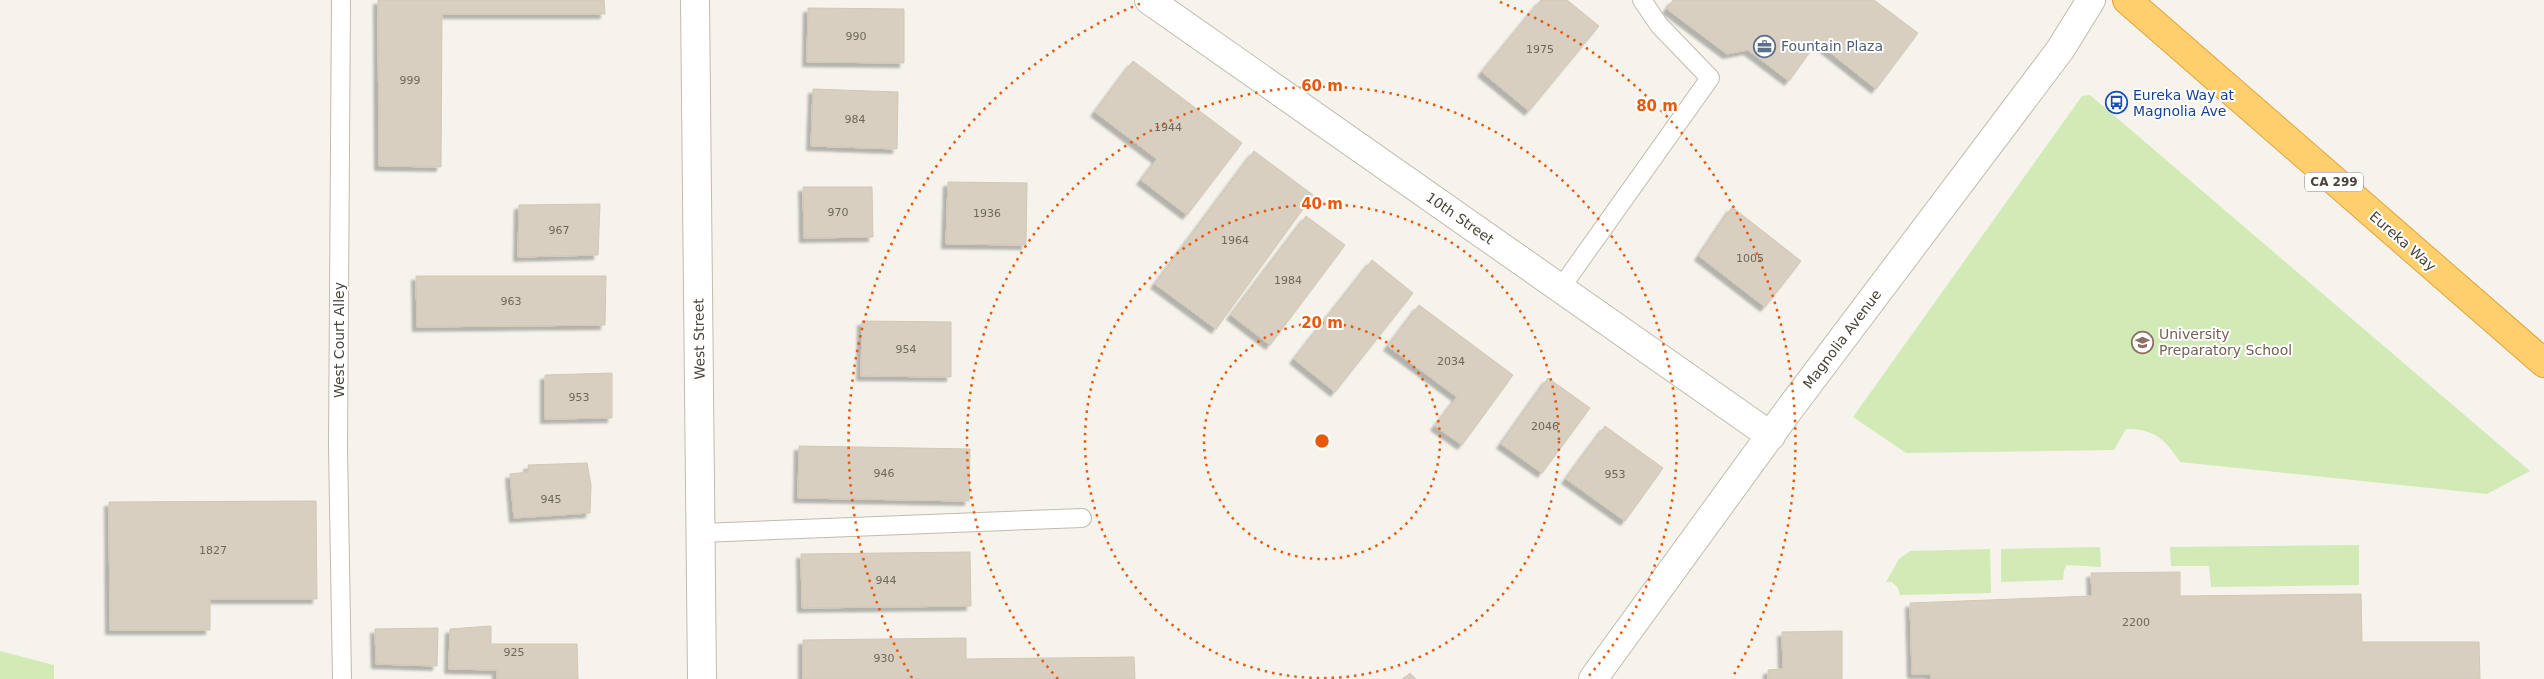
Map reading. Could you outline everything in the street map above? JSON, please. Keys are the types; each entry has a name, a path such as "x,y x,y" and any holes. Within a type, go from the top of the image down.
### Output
{"highway":[{"name":"Eureka Way","path":"2126,0 2544,363"}],"street":[{"name":"West Street","path":"695,0 702,679"},
{"name":"10th Street","path":"1149,0 1770,436"},
{"name":"Magnolia Avenue","path":"1593,679 1770,436 2060,50 2091,0"}],"lane":[{"name":"West Court Alley","path":"341,0 338,447 342,679"},
{"path":"1560,288 1710,78 1659,25 1642,0"},
{"path":"700,533 1082,518"}],"green space":[{"path":"2090,95 2530,471 2487,494 2180,462 2164,441 2152,433 2136,429 2126,429 2114,450 1906,453 1853,417 2082,96"},
{"path":"2359,545 2359,585 2211,587 2209,566 2171,566 2170,547"},
{"path":"2100,547 2101,567 2067,565 2064,570 2063,580 2001,582 2001,549"},
{"path":"1990,549 1991,593 1900,595 1898,588 1892,582 1886,582 1899,559 1910,551"},
{"path":"0,651 54,665 54,679 0,679"}],"building":[{"path":"378,0 604,0 605,14 442,14 441,167 379,166"},
{"path":"1541,0 1567,0 1599,26 1529,111 1482,72"},
{"name":"Fountain Plaza","path":"1673,0 1874,0 1918,33 1876,89 1817,42 1789,81 1748,50 1727,54 1667,9"},
{"path":"808,8 904,9 904,63 807,62"},
{"path":"1133,61 1242,143 1187,215 1141,180 1157,159 1095,112"},
{"path":"813,89 898,92 897,149 811,146"},
{"path":"1254,151 1313,195 1216,329 1155,284"},
{"path":"948,182 1027,183 1026,245 946,244"},
{"path":"803,187 872,187 873,237 804,238"},
{"path":"600,204 598,255 518,257 519,205"},
{"path":"1732,207 1801,261 1765,307 1699,256"},
{"path":"1306,216 1345,245 1270,345 1231,315"},
{"path":"1372,260 1413,293 1335,392 1294,359"},
{"path":"416,276 606,276 605,325 417,327"},
{"path":"1419,305 1513,375 1462,445 1435,426 1457,397 1388,346"},
{"path":"862,321 951,322 951,377 861,376"},
{"path":"612,373 612,418 545,419 545,375"},
{"path":"1548,378 1590,408 1542,473 1501,444"},
{"path":"1605,426 1663,468 1625,521 1566,479"},
{"path":"799,446 970,449 969,501 798,498"},
{"path":"587,463 591,485 590,513 514,518 510,474 529,472 528,465"},
{"path":"316,501 317,599 210,599 210,630 110,630 109,502"},
{"path":"970,552 971,606 802,608 801,554"},
{"path":"2180,572 2180,596 2361,594 2362,642 2479,642 2480,679 1931,679 1931,674 1912,674 1910,603 2092,596 2091,573"},
{"path":"491,626 491,644 577,644 578,679 497,679 497,670 449,669 450,629"},
{"path":"438,628 437,666 376,664 375,629"},
{"path":"1842,631 1842,679 1768,679 1768,670 1783,669 1782,632"},
{"path":"966,638 966,659 1134,657 1135,679 803,679 803,640"},
{"path":"1410,673 1416,679 1403,679"}],"place":[{"name":"Fountain Plaza","path":"1765,46"},
{"name":"Eureka Way at Magnolia Ave","path":"2117,103"},
{"name":"University Preparatory School","path":"2143,342"}]}
